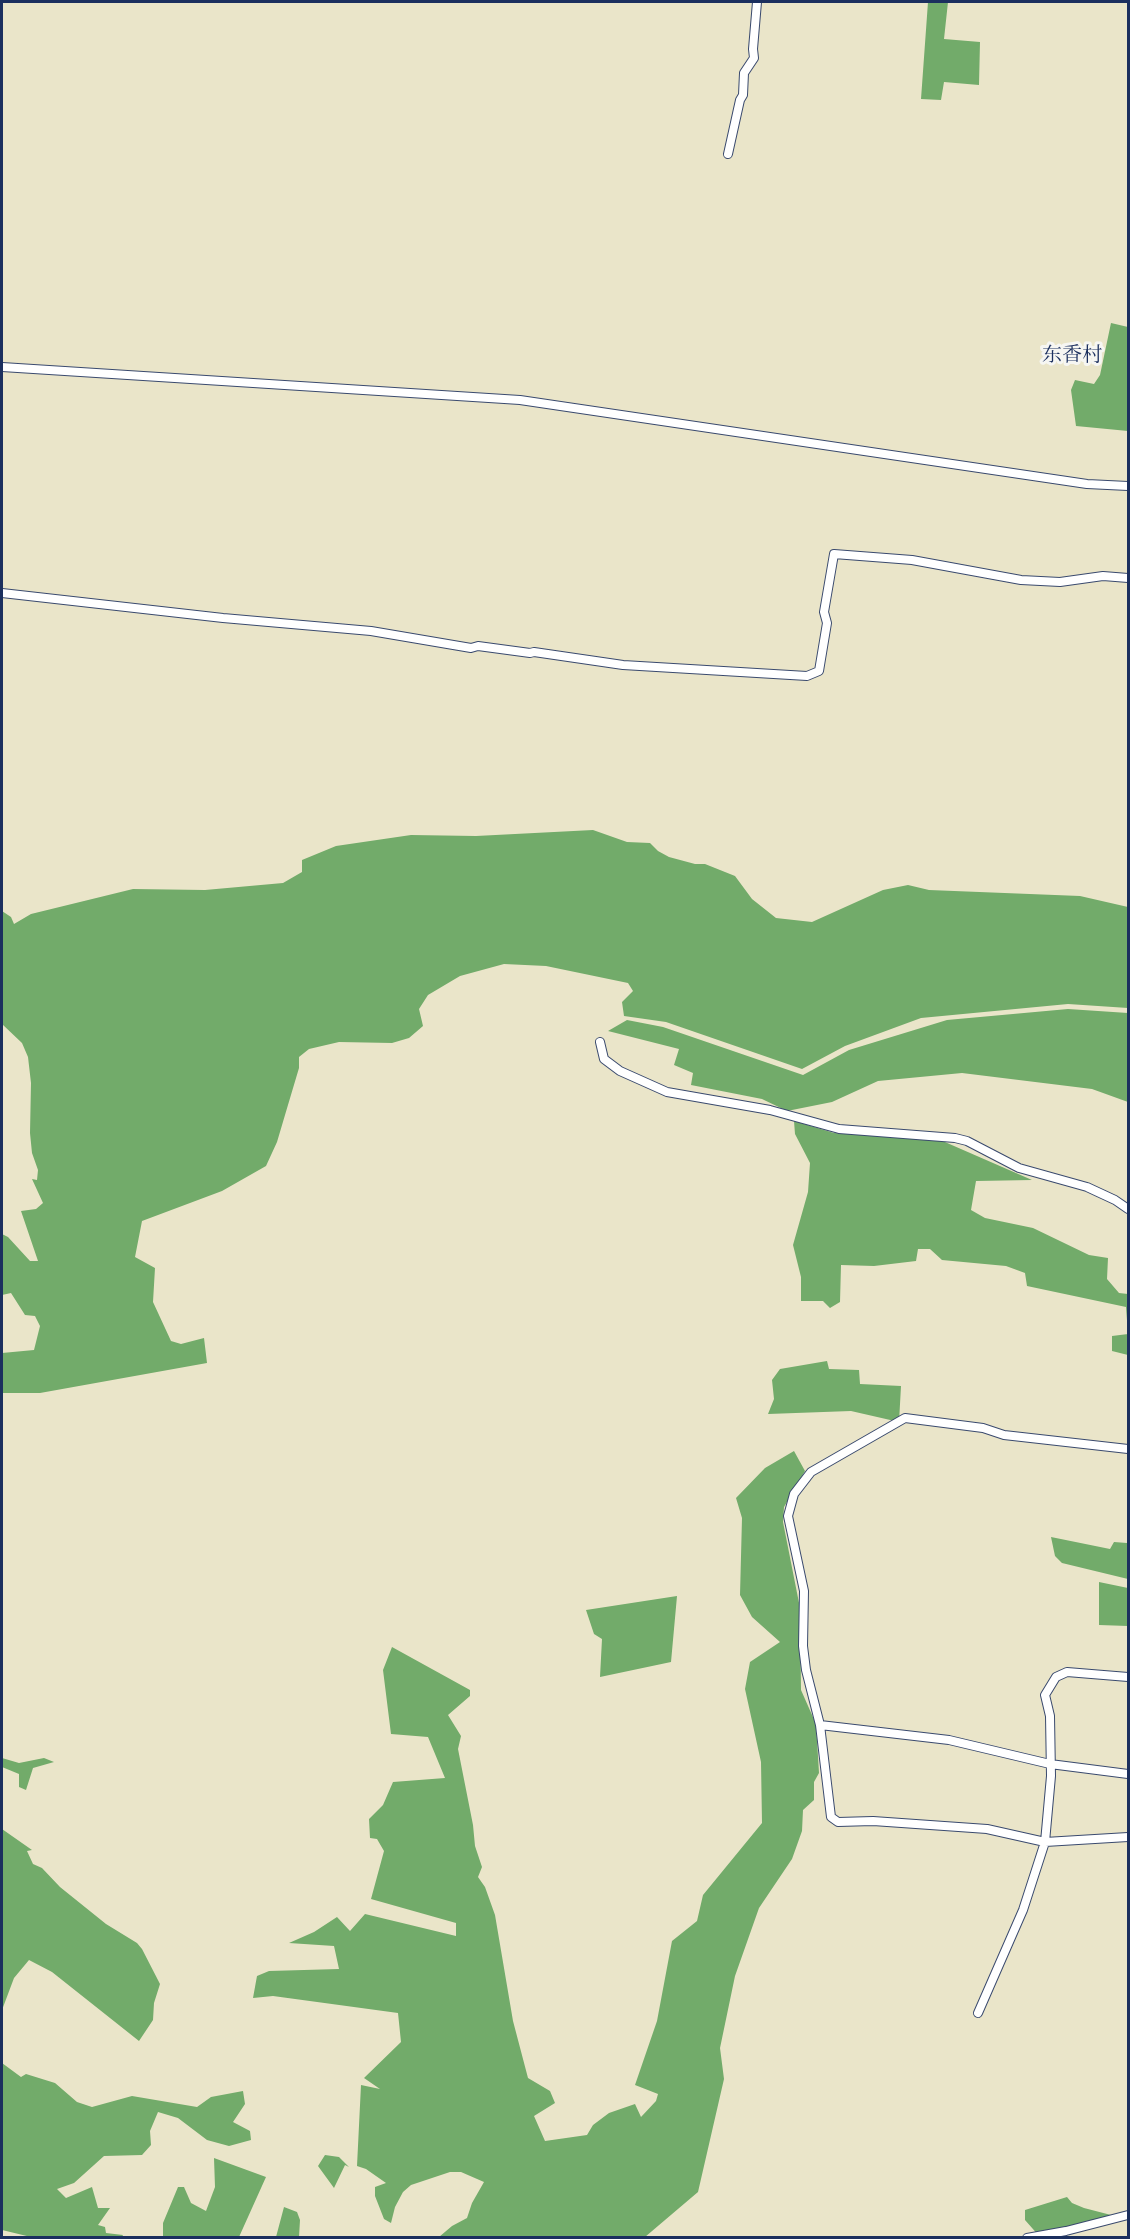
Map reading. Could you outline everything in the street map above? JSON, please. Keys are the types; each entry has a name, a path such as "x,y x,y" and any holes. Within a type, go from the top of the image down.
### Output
{"street":[{"path":"728,154 743,94 744,73 754,58 757,2"},
{"path":"2,367 520,400 1087,484 1128,486"},
{"path":"2,593 223,618 371,631 471,648 478,646 534,652 623,665 807,676 819,671 827,623 824,612 834,555 912,560 1021,580 1060,582 1103,576 1128,578"},
{"path":"600,1042 604,1059 620,1071 667,1092 770,1110 839,1129 955,1138 967,1141 1019,1168 1087,1187 1128,1209"},
{"path":"1128,1449 1004,1435 983,1428 905,1418 811,1472 794,1494 788,1516 804,1591 803,1646 806,1670 820,1725 831,1817 838,1822 873,1821 987,1829 1045,1842 1128,1837"},
{"path":"978,2013 1023,1910 1045,1842 1051,1776 1050,1716 1045,1695 1056,1677 1067,1672 1128,1677"},
{"path":"820,1725 949,1740 1050,1764 1128,1774"},
{"path":"1027,2238 1066,2231 1128,2215"}],"green space":[{"path":"928,2 948,2 944,39 980,42 979,85 944,82 941,100 921,99"},
{"path":"1111,323 1128,327 1128,431 1076,426 1071,390 1075,380 1094,384 1100,375"},
{"path":"593,830 627,842 650,843 669,857 695,864 705,864 735,876 752,899 776,918 812,922 883,890 908,885 929,890 1080,896 1128,907 1128,1008 1068,1004 921,1018 845,1046 802,1069 666,1022 624,1016 622,1002 633,991 628,983 546,966 504,964 460,976 428,995 419,1009 423,1026 409,1038 392,1043 339,1042 309,1049 299,1057 299,1068 277,1142 266,1166 222,1191 142,1221 135,1257 155,1268 153,1302 171,1341 181,1344 204,1338 207,1363 40,1393 2,1393 2,1353 34,1350 40,1326 35,1316 25,1315 11,1293 2,1295 2,1234 8,1237 30,1261 38,1261 21,1211 36,1209 43,1203 32,1179 37,1180 38,1170 32,1153 30,1133 31,1083 28,1057 22,1043 2,1024 2,911 11,917 14,924 31,914 133,889 205,890 283,883 302,872 302,860 336,846 411,835 476,836"},
{"path":"1068,1009 1128,1013 1128,1102 1092,1089 962,1073 878,1081 832,1102 787,1111 762,1099 691,1085 693,1073 674,1065 679,1049 608,1031 627,1020 663,1027 803,1075 849,1050 947,1020"},
{"path":"794,1121 834,1133 938,1139 1032,1180 976,1181 971,1210 985,1218 1033,1228 1089,1255 1108,1258 1107,1279 1119,1293 1128,1294 1128,1334 1126,1307 1027,1286 1025,1273 1006,1266 942,1260 930,1249 918,1249 916,1261 874,1266 841,1265 840,1302 830,1308 823,1301 801,1301 801,1277 793,1245 808,1192 810,1163 795,1134"},
{"path":"1128,1334 1128,1355 1112,1351 1112,1336"},
{"path":"827,1361 829,1369 859,1370 860,1384 901,1386 899,1422 851,1411 768,1414 774,1399 772,1380 780,1369"},
{"path":"794,1451 805,1471 784,1507 783,1522 800,1608 801,1690 816,1724 819,1773 814,1782 814,1800 803,1810 802,1831 792,1859 759,1908 735,1976 720,2048 724,2079 698,2192 645,2237 439,2237 452,2226 467,2218 472,2203 484,2182 461,2172 450,2172 411,2185 403,2192 395,2207 391,2223 384,2219 375,2196 375,2187 386,2183 366,2169 357,2166 361,2085 380,2089 364,2078 401,2042 398,2013 273,1996 253,1998 257,1976 269,1971 339,1969 334,1946 289,1943 314,1932 337,1917 350,1931 365,1914 456,1936 456,1923 371,1899 384,1851 377,1839 370,1838 369,1819 383,1805 393,1782 445,1778 428,1737 391,1734 383,1670 392,1647 470,1690 470,1696 448,1715 461,1736 458,1749 475,1846 482,1867 478,1877 485,1887 495,1915 513,2021 528,2078 550,2091 555,2103 534,2116 545,2141 587,2135 593,2125 609,2113 635,2104 641,2117 656,2101 658,2094 635,2085 657,2021 672,1941 697,1921 703,1895 762,1823 761,1762 745,1689 750,1662 780,1642 752,1617 740,1595 742,1518 736,1498 765,1468"},
{"path":"1051,1537 1110,1549 1114,1542 1127,1543 1128,1538 1128,1579 1062,1563 1055,1556"},
{"path":"1099,1582 1128,1588 1128,1626 1099,1625"},
{"path":"677,1596 671,1662 600,1677 602,1639 594,1634 586,1610"},
{"path":"2,1758 19,1763 44,1758 54,1762 33,1768 26,1790 19,1787 19,1774 2,1767"},
{"path":"2,1829 32,1850 27,1851 33,1864 42,1868 60,1887 106,1924 137,1943 142,1949 160,1984 154,2003 153,2020 139,2041 52,1972 29,1960 14,1978 2,2010"},
{"path":"2,2063 21,2077 26,2074 55,2083 77,2102 92,2107 132,2096 197,2107 211,2097 243,2091 245,2104 233,2122 250,2131 251,2140 229,2146 207,2140 178,2118 158,2112 150,2131 151,2145 142,2155 104,2156 74,2183 57,2189 66,2198 92,2187 98,2208 110,2208 98,2225 105,2227 106,2233 123,2235 122,2237 31,2237 2,2230"},
{"path":"325,2155 339,2157 349,2167 345,2165 334,2188 318,2166"},
{"path":"214,2158 266,2177 239,2237 163,2237 163,2223 178,2187 184,2187 191,2203 206,2211 215,2187"},
{"path":"1067,2197 1072,2203 1084,2208 1111,2215 1110,2219 1040,2237 1025,2220 1025,2210"},
{"path":"284,2207 297,2212 300,2220 299,2237 276,2237"}],"district":[{"name":"东香村","path":"1072,356"}]}
